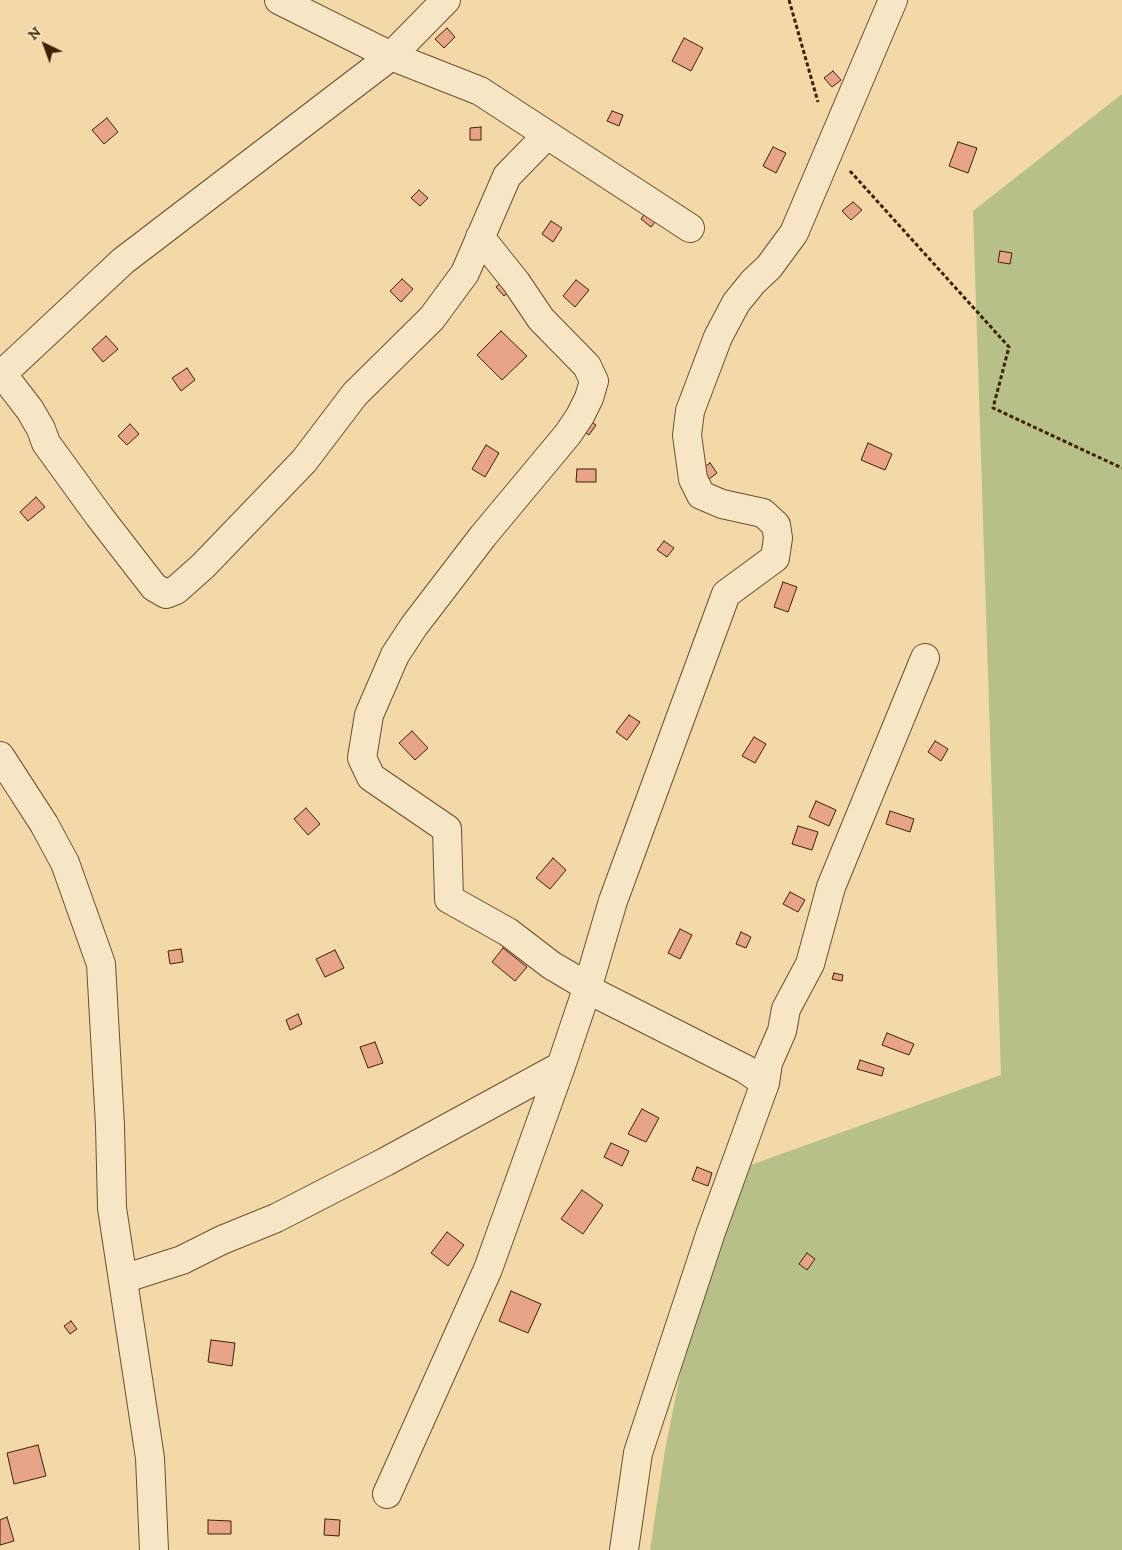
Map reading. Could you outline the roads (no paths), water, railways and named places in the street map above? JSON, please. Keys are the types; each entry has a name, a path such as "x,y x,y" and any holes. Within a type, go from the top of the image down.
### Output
{"street":[{"path":"279,0 391,56 480,91 690,228"},
{"path":"446,0 391,56 123,262 1,374 30,410 41,429 46,443 154,587 166,594 184,585 304,461 356,394 432,318 465,273 507,176 547,135"},
{"path":"387,1494 488,1269 561,1066 587,989 613,901 726,594 774,558 778,538 776,525 763,514 722,504 701,495 693,479 688,435 690,411 718,337 736,303 753,282 769,267 794,233 893,0"},
{"path":"480,237 516,282 541,319 587,366 594,381 589,398 568,434 483,536 414,626 395,655 369,715 362,758 371,777 447,829 448,899 508,932 551,965 578,981 587,989 745,1069 765,1083"},
{"path":"624,1550 638,1453 711,1232 765,1083 768,1063 782,1031 786,1009 810,964 831,887 925,658"},
{"path":"0,756 44,824 65,863 101,964 110,1126 112,1208 150,1458 154,1550"},
{"path":"123,1280 182,1260 222,1240 276,1218 385,1162 561,1066"}]}
